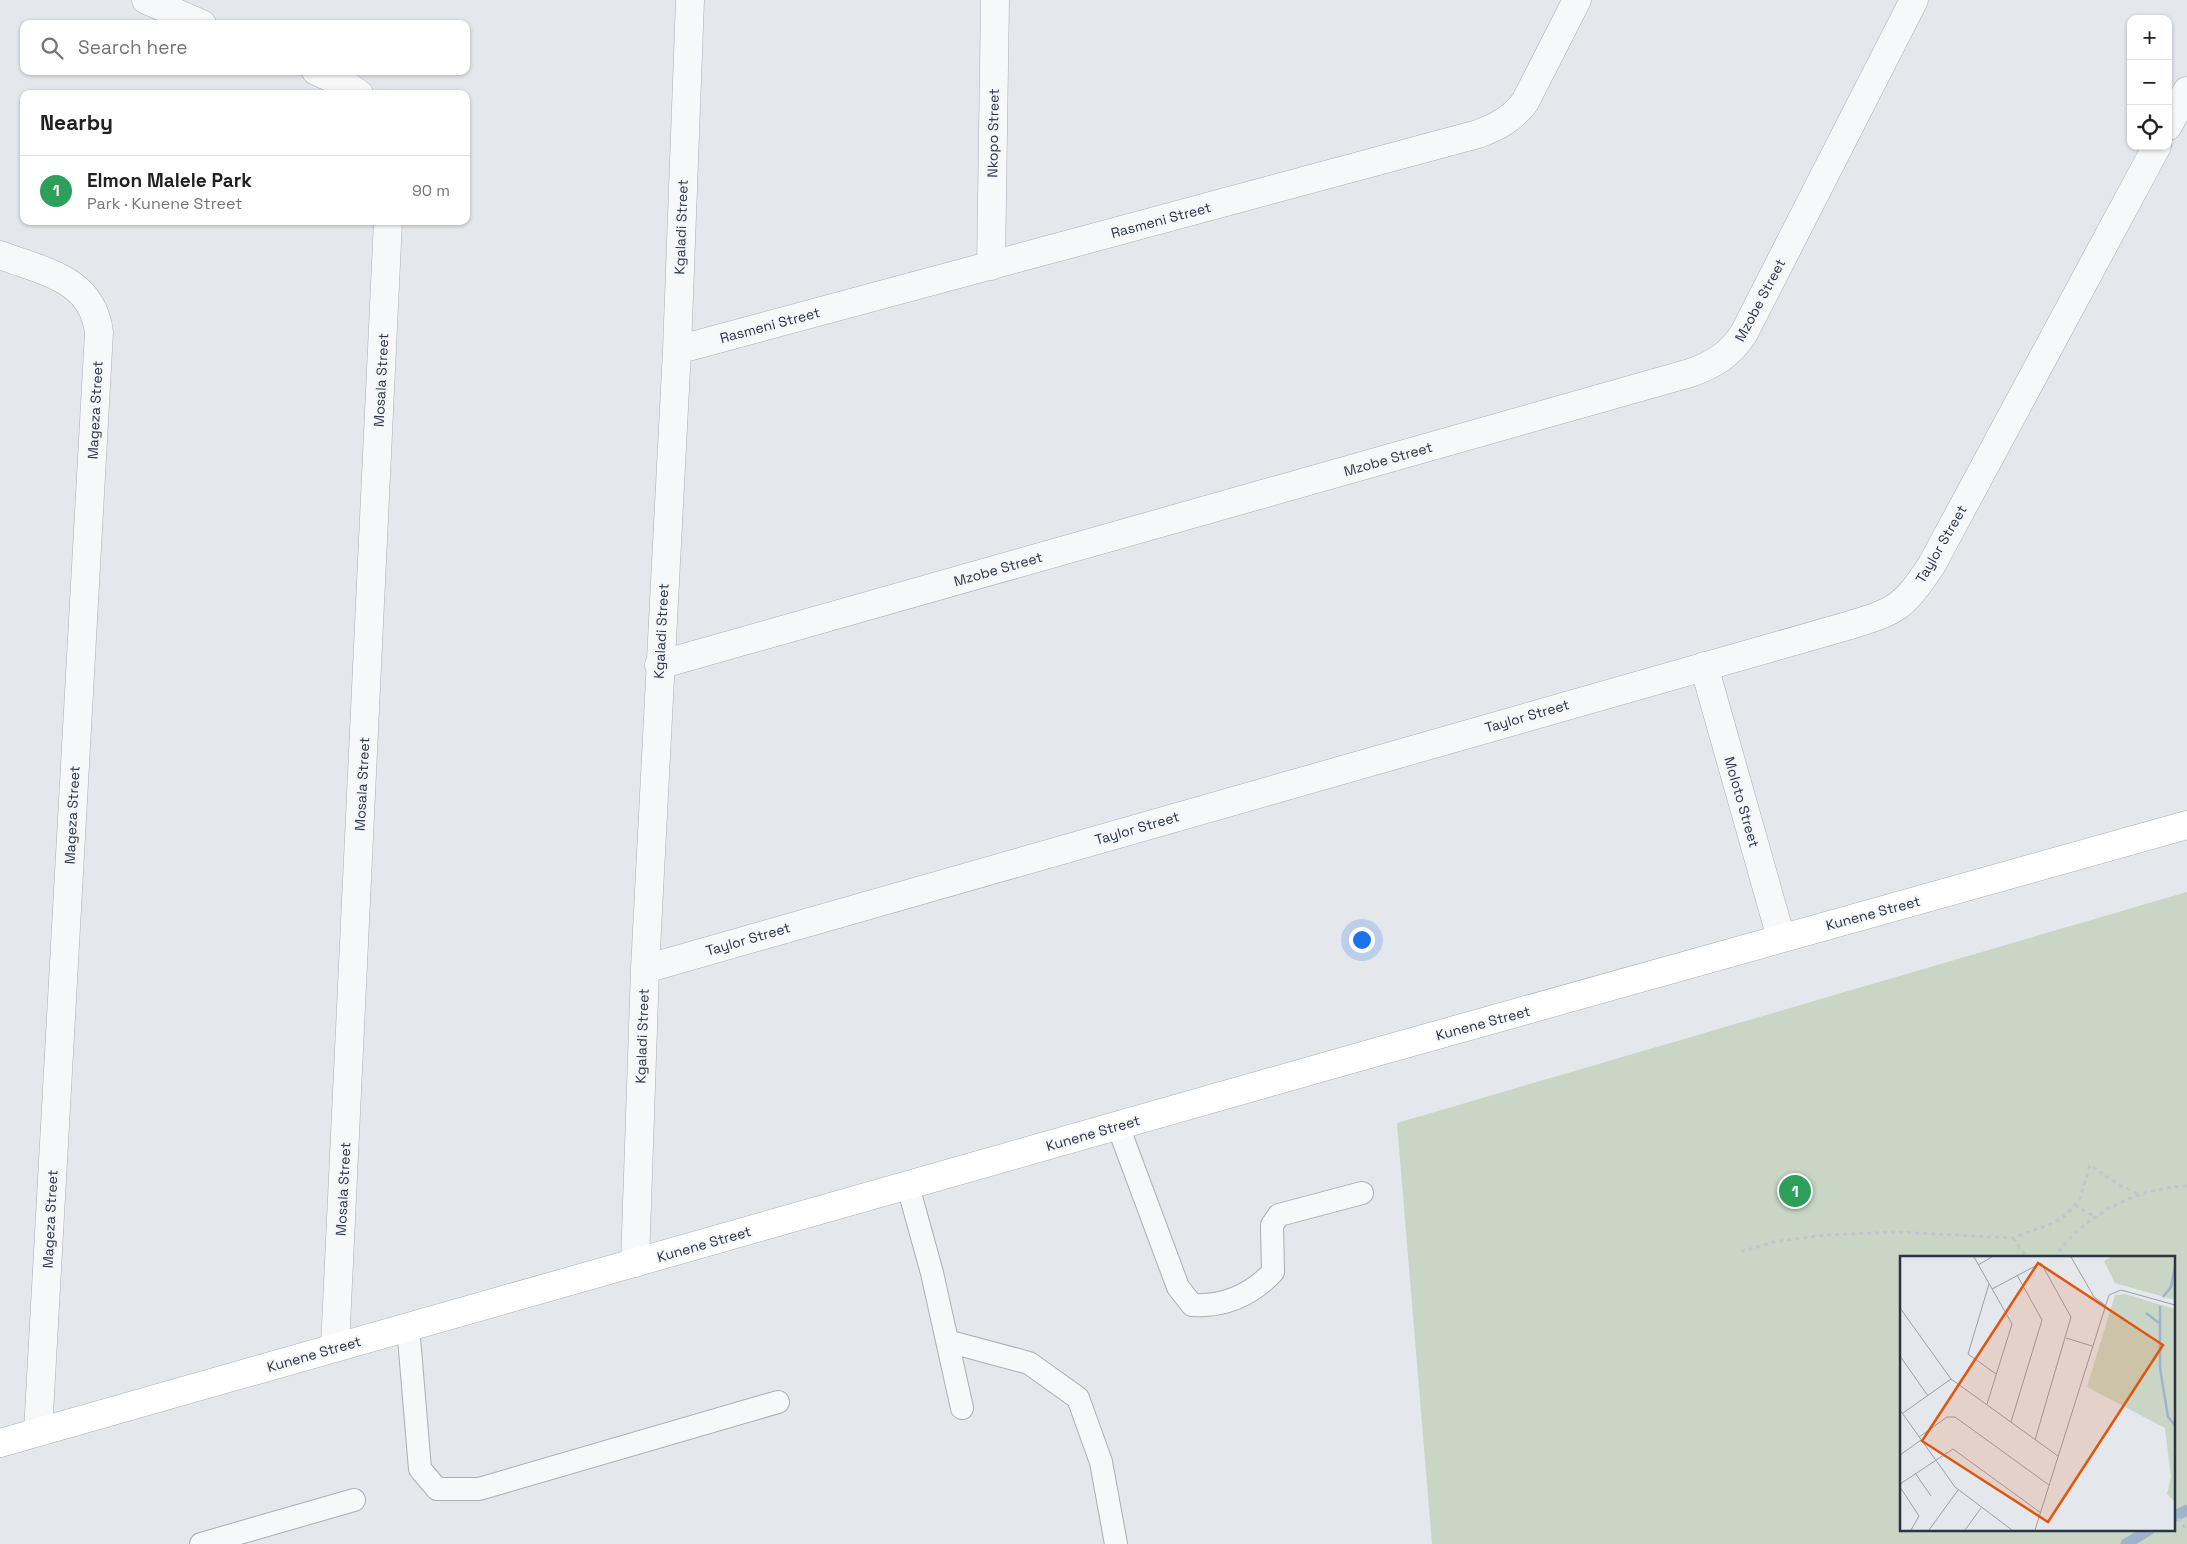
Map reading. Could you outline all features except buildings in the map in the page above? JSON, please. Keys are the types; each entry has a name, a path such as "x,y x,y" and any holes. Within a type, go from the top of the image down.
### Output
{"street":[{"path":"146,0 193,20"},
{"name":"Kgaladi Street","path":"635,1263 645,969 659,665 677,350 690,0"},
{"name":"Nkopo Street","path":"991,266 996,0"},
{"name":"Rasmeni Street","path":"677,350 1468,136 1497,126 1514,116 1525,102 1577,0"},
{"name":"Mzobe Street","path":"659,665 1680,376 1714,363 1732,350 1744,333 1914,0"},
{"path":"325,75 353,90"},
{"path":"2172,119 2187,91"},
{"name":"Taylor Street","path":"645,969 1883,615 1901,604 1911,594 1931,566 2155,150"},
{"name":"Mosala Street","path":"335,1347 388,225"},
{"name":"Mageza Street","path":"0,255 60,278 79,289 92,306 99,332 38,1432"},
{"name":"Moloto Street","path":"1704,666 1781,938"},
{"name":"Kunene Street","path":"0,1443 1781,938 2187,825"}],"lane":[{"path":"1118,1126 1178,1287 1192,1305 1208,1306 1240,1297 1260,1285 1273,1272 1272,1225 1279,1215 1362,1193"},
{"path":"908,1186 962,1408"},
{"path":"408,1326 420,1469 437,1489 480,1488 778,1402"},
{"path":"947,1341 1029,1363 1078,1398 1101,1462 1116,1544"},
{"path":"201,1544 354,1500"}],"path":[{"path":"1742,1252 1773,1242 1825,1235 1896,1232 2014,1238 2054,1223 2067,1214 2080,1198 2090,1165 2116,1183 2140,1195"},
{"path":"2056,1256 2076,1231 2095,1217 2140,1195 2187,1186"},
{"path":"2075,1205 2095,1217"},
{"path":"2014,1238 2025,1256"},
{"path":"2174,1513 2187,1530"}],"green space":[{"path":"2187,892 2187,1544 1432,1544 1397,1123"}],"waterway":[{"path":"2174,1516 2187,1510"},
{"path":"2126,1544 2146,1532"}],"place":[{"name":"Elmon Malele Park","path":"1795,1191"}]}
